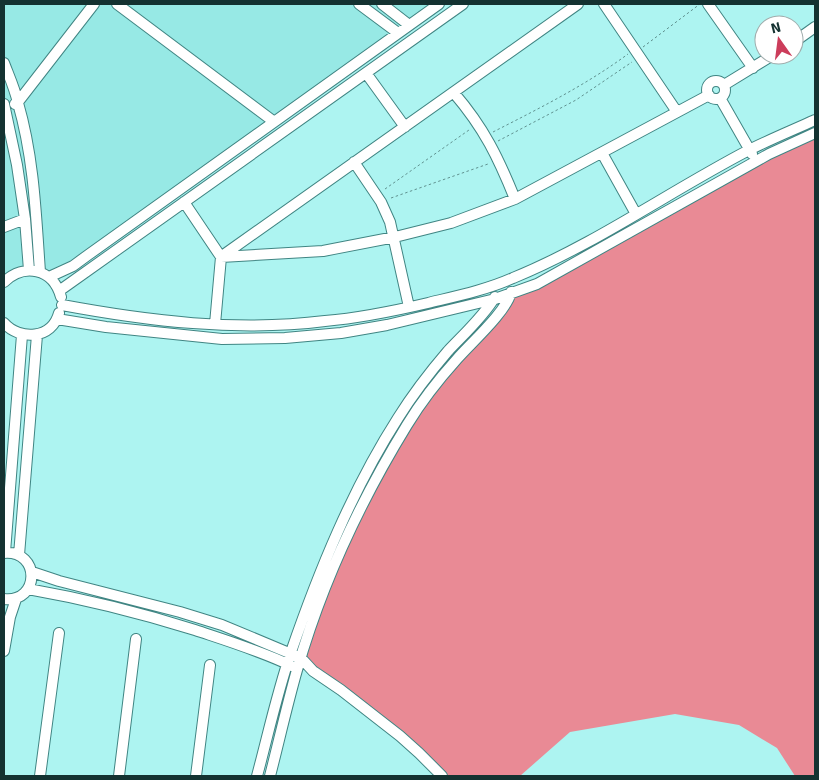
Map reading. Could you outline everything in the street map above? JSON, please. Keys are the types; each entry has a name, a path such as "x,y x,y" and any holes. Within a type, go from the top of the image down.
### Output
{"street":[{"path":"29,270 25,219 17,165 4,106 18,102 94,4"},
{"path":"116,4 273,121"},
{"path":"359,4 398,33"},
{"path":"382,4 409,25"},
{"path":"45,275 72,266 88,256 273,121 439,4"},
{"path":"60,291 463,4"},
{"path":"221,257 404,127 454,94 578,4"},
{"path":"604,4 677,112"},
{"path":"708,4 753,68"},
{"path":"804,35 815,27"},
{"path":"4,63 18,102 30,159 45,275"},
{"path":"724,85 758,65"},
{"path":"366,72 404,127"},
{"path":"709,95 708,87 713,82 724,85"},
{"path":"709,95 712,98 720,98 724,95 724,85"},
{"path":"454,94 488,140 515,199"},
{"path":"221,257 323,251 394,237 450,223 515,199 709,95"},
{"path":"720,98 757,161"},
{"path":"62,305 149,319 215,324 263,325 324,322 409,307 462,295 498,284 550,261 750,150 815,120"},
{"path":"57,319 106,327 213,338 285,338 341,333 387,325 495,299 537,284 757,161 815,133"},
{"path":"602,153 636,214"},
{"path":"354,162 379,198 390,222 409,307"},
{"path":"184,202 221,257 215,324"},
{"path":"4,227 25,219"},
{"path":"4,324 22,335 37,335 51,326 57,319 62,305 60,291 45,275 29,270 6,278"},
{"path":"257,776 292,666 301,658 343,547 394,446 424,401 456,360 497,315 511,294 513,278"},
{"path":"270,776 292,666 291,653 334,539 384,440 414,393 446,353 495,299 498,284"},
{"path":"4,651 10,617 16,599 28,589 32,581 30,565 19,555 4,553 22,335"},
{"path":"19,555 37,335"},
{"path":"32,572 222,625 291,653 301,658 312,671 373,714 419,753 442,776"},
{"path":"28,589 82,600 175,624 219,638 292,666 312,671"},
{"path":"4,599 16,599"},
{"path":"40,776 58,633"},
{"path":"119,776 136,640"},
{"path":"196,776 210,665"}],"path":[{"path":"488,140 576,100 607,81 637,53 700,4"},
{"path":"488,140 637,53"},
{"path":"379,198 478,124"},
{"path":"379,198 498,160"}],"shaded area":[{"path":"4,4 439,4 49,277 29,270 4,283"},
{"path":"815,134 815,776 795,776 777,748 739,725 675,714 570,732 520,776 442,776 301,658 323,596 395,446 511,294"}]}
